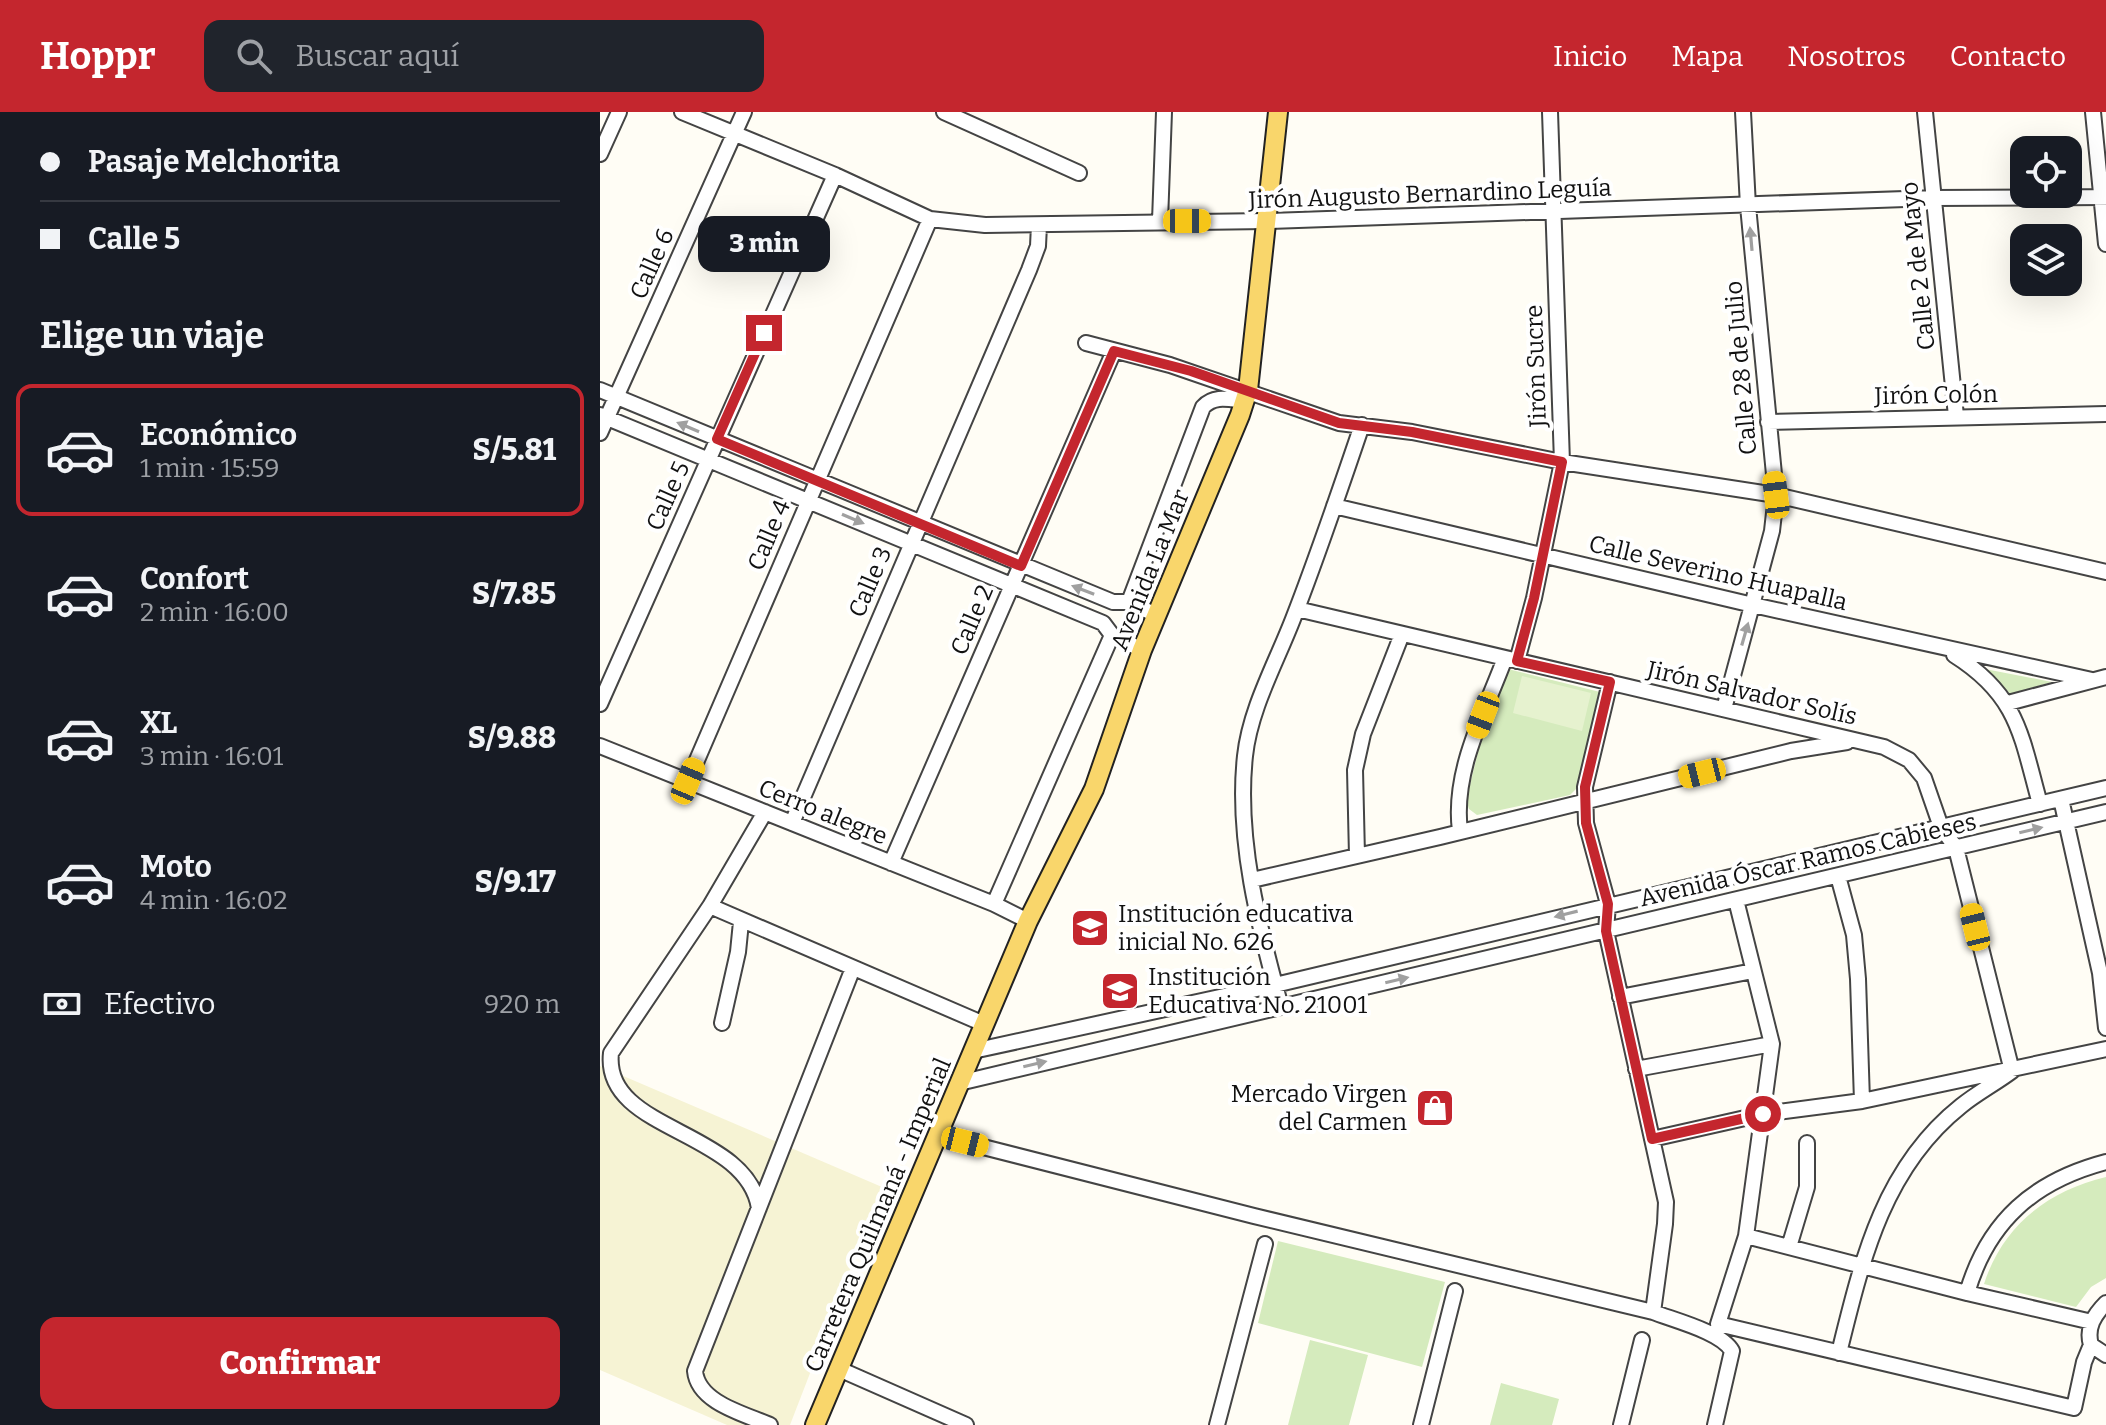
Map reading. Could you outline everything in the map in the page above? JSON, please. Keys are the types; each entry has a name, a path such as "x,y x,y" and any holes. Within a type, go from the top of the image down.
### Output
{"main road":[{"name":"Avenida La Mar","path":"984,1024 1028,921 1094,789 1142,650 1246,396 1278,112"},
{"name":"Carretera Quilmaná - Imperial","path":"815,1425 984,1024"}],"street":[{"path":"600,154 619,112"},
{"name":"Jirón Augusto Bernardino Leguía","path":"682,112 835,175 930,219 985,225 1267,221 1934,198 2103,197"},
{"name":"Calle 6","path":"600,433 603,416 616,397 744,112"},
{"path":"944,112 1079,173"},
{"path":"1160,221 1164,112"},
{"name":"Jirón Sucre","path":"1460,831 1457,811 1462,779 1511,659 1543,554 1562,462 1550,112"},
{"name":"Calle 28 de Julio","path":"1724,709 1772,531 1776,495 1748,206 1743,112"},
{"name":"Calle 2 de Mayo","path":"1925,112 1956,416"},
{"path":"2093,112 2106,244"},
{"name":"Calle 5","path":"600,704 835,175"},
{"name":"Calle 4","path":"688,781 930,219"},
{"name":"Calle 3","path":"792,823 1029,270 1038,246 1039,225"},
{"path":"1086,343 1170,365 1246,396 1339,423 1412,432 1562,462 1776,495 2106,572"},
{"name":"Calle 2","path":"891,863 1114,351"},
{"path":"600,390 1021,566 1113,602 1129,602 1156,615"},
{"path":"1129,602 1203,407 1217,398 1246,396"},
{"name":"Jirón Colón","path":"1768,422 2106,414"},
{"path":"603,416 1103,623 1112,635 1142,650"},
{"path":"1281,1007 1252,880 1244,824 1245,755 1249,732 1297,609 1362,425"},
{"name":"Calle Severino Huapalla","path":"1334,506 1753,605 2099,679"},
{"name":"Jirón Salvador Solís","path":"1297,609 1884,747 1909,760 1918,769 1941,827 1956,848"},
{"path":"1357,856 1355,770 1363,734 1402,634"},
{"path":"994,904 1112,635"},
{"path":"1944,648 1984,677 2008,703 2018,725 2040,804"},
{"path":"2008,703 2099,679"},
{"path":"1610,682 1584,802 1586,823 1608,904 1606,931 1666,1202 1653,1312"},
{"path":"1252,880 1791,751 1855,740"},
{"name":"Cerro alegre","path":"600,746 994,904 1028,921"},
{"name":"Avenida Óscar Ramos Cabieses","path":"973,1051 1275,985 2106,788"},
{"path":"2061,799 2100,973 2106,1028"},
{"path":"759,1208 758,1200 737,1168 682,1131 631,1104 614,1082 610,1064 611,1053 710,906 765,812"},
{"name":"Avenida Óscar Ramos Cabieses","path":"959,1083 2106,812"},
{"path":"1956,848 2012,1071"},
{"path":"1838,876 1854,935 1862,1101"},
{"path":"1736,900 1772,1044 1746,1236 1718,1324 2074,1408 2091,1345 2092,1322 2106,1303"},
{"path":"710,906 741,922 984,1024"},
{"path":"722,1023 738,952 741,922"},
{"path":"770,1425 713,1398 699,1385 695,1371 853,968"},
{"path":"1620,997 1753,971"},
{"path":"1636,1069 1772,1044"},
{"path":"1652,1139 1763,1114 1862,1101 2106,1049"},
{"path":"1839,1353 1861,1264 1880,1212 1903,1171 1961,1106 2012,1071"},
{"path":"936,1135 1254,1216 1653,1312 1729,1344 1732,1351 1715,1425"},
{"path":"1789,1247 1807,1187 1807,1143"},
{"path":"1967,1293 1984,1247 2012,1212 2046,1185 2106,1162"},
{"path":"1746,1236 2092,1322"},
{"path":"1217,1425 1265,1244"},
{"path":"1421,1425 1455,1291"},
{"path":"1621,1425 1642,1340"},
{"path":"2091,1345 2106,1355"},
{"path":"839,1369 966,1425"}],"shaded area":[{"path":"600,1066 882,1187 790,1425 727,1425 600,1370"}],"green space":[{"path":"1508,669 1600,692 1578,787 1570,795 1477,815 1469,809 1466,801 1479,748"},
{"path":"1985,669 2052,682 2010,694"},
{"path":"1522,676 1591,693 1582,731 1513,713"},
{"path":"2106,1177 2106,1278 2091,1287 2076,1307 1984,1284 2003,1244 2030,1214 2065,1191"},
{"path":"1278,1241 1445,1282 1422,1367 1258,1323"},
{"path":"1310,1340 1368,1355 1349,1425 1288,1425"},
{"path":"1501,1383 1559,1399 1552,1425 1490,1425"}],"place":[{"name":"Institución educativa inicial No. 626","path":"1090,928"},
{"name":"Institución Educativa No. 21001","path":"1120,991"},
{"name":"Mercado Virgen del Carmen","path":"1435,1108"}],"route":[{"path":"764,333 717,439 1021,566 1114,351 1191,371 1339,423 1412,432 1562,462 1534,598 1517,661 1610,682 1584,802 1586,823 1608,904 1606,931 1652,1139 1763,1114"}]}
